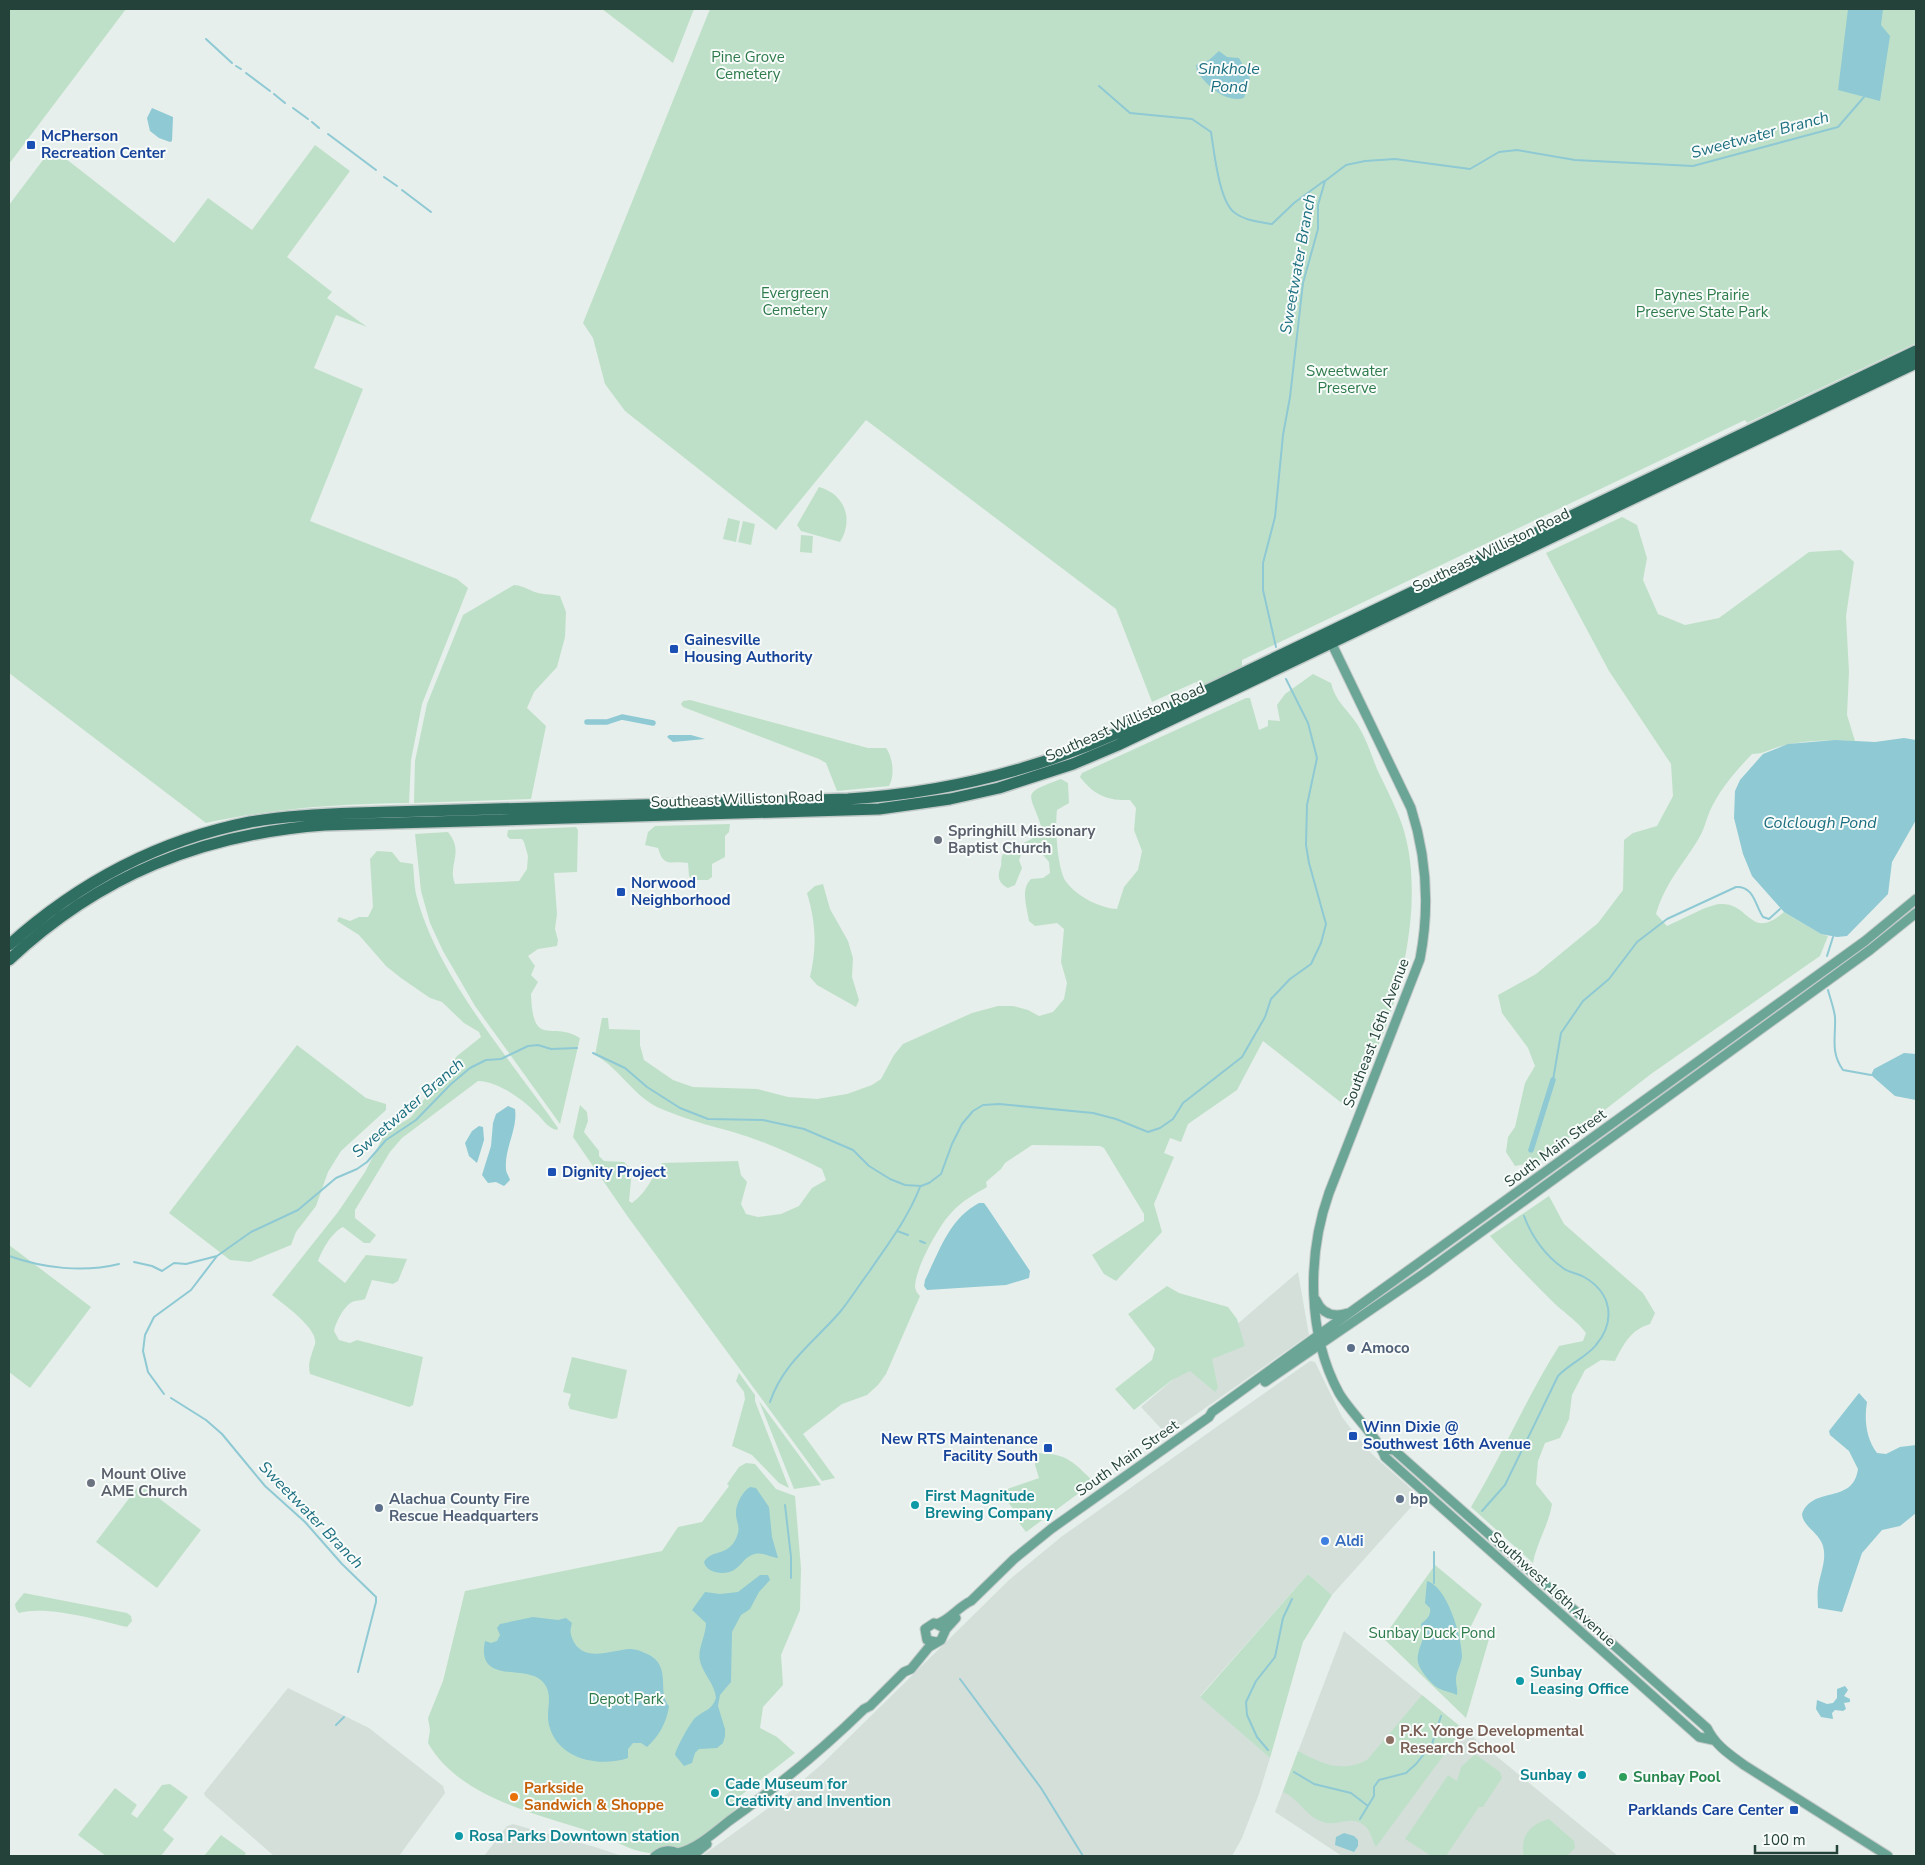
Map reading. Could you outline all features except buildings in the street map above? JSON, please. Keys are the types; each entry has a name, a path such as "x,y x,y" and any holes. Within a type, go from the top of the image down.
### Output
{"highway":[{"name":"Southeast Williston Road","path":"1609,504 1916,351"},
{"name":"Southeast Williston Road","path":"9,944 44,915 91,882 151,853 201,834 251,822 761,808 848,811 904,806 950,799 1095,743 1329,638 1609,504 1916,363"},
{"name":"Southeast Williston Road","path":"9,960 30,940 74,907 101,890 145,868 187,851 233,837 299,821"}],"main road":[{"name":"Southeast 16th Avenue","path":"1321,1340 1315,1297 1314,1254 1324,1207 1414,974 1425,931 1426,902 1423,853 1411,808 1329,638"},
{"name":"South Main Street","path":"1321,1340 1353,1311 1420,1261 1864,941 1916,899"},
{"name":"South Main Street","path":"944,1632 971,1602 1014,1560 1051,1529 1209,1417 1212,1412 1426,1272 1870,950 1916,913"},
{"path":"1741,1030 1746,1039"},
{"path":"1600,1132 1605,1141"},
{"path":"1474,1223 1480,1232"},
{"path":"1420,1261 1426,1272"},
{"path":"1315,1297 1320,1308 1327,1314 1337,1316 1353,1311"},
{"name":"Southwest 16th Avenue","path":"1321,1340 1328,1367 1339,1393 1357,1419 1383,1449 1385,1457 1699,1737 1713,1740 1744,1765 1888,1856"},
{"name":"South Main Street","path":"938,1624 948,1619 964,1604 971,1602"},
{"path":"692,1856 809,1768 862,1718 870,1706 904,1672 926,1637 926,1627 931,1624 938,1624 944,1632 941,1640 929,1647 911,1669 904,1672"},
{"path":"926,1637 936,1642"},
{"path":"655,1856 666,1850 680,1854 692,1848 775,1788 825,1746 864,1709 870,1706"}],"shaded area":[{"path":"1298,1272 1309,1335 1167,1435 1141,1407"},
{"path":"1310,1361 1315,1362 1342,1417 1355,1434 1372,1454 1420,1497 1332,1595 1308,1574 1200,1696 1270,1758 1259,1794 1242,1838 1232,1856 702,1856 781,1799 822,1764 1009,1580 1061,1537"},
{"name":"P.K. Yonge Developmental Research School","path":"1344,1631 1618,1856 1342,1856 1275,1812"},
{"path":"288,1688 369,1728 443,1786 445,1793 399,1856 274,1856 205,1796 204,1793"},
{"path":"513,1824 622,1856 484,1856 507,1826"}],"green space":[{"path":"9,9 126,9 9,164"},
{"path":"602,9 694,9 673,63"},
{"path":"710,9 1916,9 1916,343 1747,423 1745,420 1242,660 1242,666 1199,687 1196,682 1152,702 1116,609 866,420 776,530 625,411 605,384 593,338 583,323"},
{"path":"315,145 350,171 287,257 332,292 327,298 367,327 336,315 314,368 363,389 310,521 457,579 468,588 422,704 411,760 409,803 357,804 307,808 206,823 9,673 9,205 52,148 174,243 208,198 252,230"},
{"path":"819,487 835,495 844,509 846,525 840,542 801,531 797,525"},
{"path":"1622,517 1637,525 1647,558 1643,580 1658,614 1685,625 1719,618 1809,552 1841,550 1854,562 1846,616 1849,672 1847,715 1855,741 1804,742 1752,754 1718,797 1709,813 1701,835 1670,883 1656,914 1667,926 1708,907 1720,904 1730,905 1750,919 1764,923 1773,920 1784,912 1821,934 1828,936 1820,956 1651,1074 1539,1161 1515,1166 1506,1152 1508,1137 1515,1127 1525,1083 1535,1066 1528,1048 1502,1013 1498,995 1536,974 1598,923 1623,890 1624,840 1633,833 1657,826 1673,796 1671,764 1609,671 1546,553"},
{"path":"728,518 740,521 736,542 723,539"},
{"path":"743,521 755,524 751,545 738,542"},
{"path":"801,535 813,536 812,553 800,552"},
{"path":"514,585 522,586 538,593 560,596 566,612 565,637 557,667 534,692 527,708 546,726 531,799 414,803 415,761 427,704 463,615"},
{"path":"1313,674 1331,683 1339,700 1363,735 1398,814 1406,839 1411,865 1410,922 1401,978 1381,1039 1348,1108 1263,1041 1237,1090 1188,1124 1181,1142 1170,1138 1164,1153 1174,1157 1154,1204 1162,1232 1116,1281 1104,1274 1092,1255 1144,1221 1144,1214 1104,1148 1100,1146 1032,1145 1005,1163 986,1182 987,1187 964,1201 952,1212 935,1236 916,1278 915,1289 920,1296 886,1374 878,1385 867,1395 842,1404 803,1434 835,1478 822,1481 628,1217 573,1137 580,1105 587,1112 588,1121 584,1132 599,1151 599,1156 604,1161 624,1162 632,1170 629,1201 632,1203 646,1189 662,1163 738,1161 741,1175 747,1182 741,1204 746,1214 758,1217 781,1214 799,1206 812,1188 826,1180 822,1169 767,1144 685,1118 648,1102 604,1060 595,1055 602,1018 608,1018 609,1029 640,1030 640,1045 644,1060 673,1080 693,1087 757,1089 788,1097 817,1099 847,1094 872,1085 881,1079 894,1055 903,1044 972,1013 998,1006 1013,1006 1028,1010 1039,1016 1053,1012 1064,999 1067,983 1061,962 1064,929 1057,923 1035,926 1029,921 1025,899 1026,888 1031,879 1043,878 1050,873 1049,862 1039,850 1022,853 1019,860 1022,868 1015,885 1008,888 1002,884 999,876 1003,854 1034,837 1042,829 1032,801 1031,796 1033,792 1038,788 1061,779 1068,783 1069,803 1057,810 1056,817 1059,859 1064,877 1067,883 1083,897 1117,909 1124,887 1138,870 1142,851 1134,830 1136,808 1130,800 1102,796 1085,783 1080,777 1082,773 1246,698 1250,698 1259,730 1268,726 1268,720 1280,721 1277,705 1285,694"},
{"path":"690,700 868,748 886,748 892,767 891,782 889,786 837,791 826,763 683,707 681,704 683,701"},
{"path":"730,824 729,832 725,836 725,857 712,864 712,877 708,880 692,880 689,876 688,863 666,861 660,855 658,848 645,845 648,832 655,826"},
{"path":"576,827 578,830 577,872 554,873 557,946 538,949 528,956 535,966 531,975 538,982 531,994 535,1022 540,1028 545,1030 570,1033 580,1038 560,1124 475,1006 443,951 430,923 421,891 415,834 448,832 453,839 456,852 453,870 455,884 519,881 527,869 528,856 522,839 510,839 507,836 508,830"},
{"path":"377,851 392,852 400,862 413,864 416,894 426,925 440,956 477,1016 558,1128 557,1130 550,1127 530,1107 509,1092 494,1084 478,1081 402,1138 390,1152 355,1210 355,1218 376,1235 370,1243 364,1243 343,1227 331,1237 322,1252 318,1261 345,1283 366,1255 407,1259 398,1281 393,1284 372,1280 365,1299 352,1302 346,1307 338,1319 334,1331 339,1340 350,1343 357,1340 423,1357 413,1405 409,1407 310,1374 309,1362 315,1344 312,1331 299,1317 272,1295 338,1212 365,1172 384,1135 390,1129 411,1117 457,1056 481,1037 479,1032 464,1023 442,1002 430,998 386,966 359,935 337,921 339,917 350,921 359,917 368,917 373,907 370,859"},
{"path":"823,884 830,909 848,941 853,958 852,977 859,1000 856,1007 817,985 810,977 814,955 814,935 807,893 815,886"},
{"path":"297,1045 366,1098 386,1104 386,1110 341,1151 328,1172 316,1206 296,1232 291,1245 250,1262 230,1260 169,1213"},
{"path":"1549,1196 1564,1224 1643,1293 1655,1313 1650,1324 1638,1330 1629,1338 1615,1361 1601,1360 1585,1370 1572,1395 1569,1419 1560,1438 1545,1443 1538,1461 1536,1484 1552,1504 1533,1563 1471,1507 1559,1346 1583,1341 1586,1333 1555,1304 1490,1236"},
{"path":"9,1245 91,1307 30,1388 9,1372"},
{"path":"1167,1286 1179,1293 1228,1307 1237,1319 1245,1346 1212,1359 1218,1388 1215,1392 1190,1371 1172,1380 1134,1410 1115,1389 1152,1360 1155,1349 1128,1314"},
{"path":"572,1357 627,1370 617,1418 612,1419 570,1409 568,1404 571,1394 563,1392"},
{"path":"739,1373 755,1395 755,1401 789,1488 779,1483 752,1455 732,1446 745,1399 744,1392 736,1381"},
{"path":"759,1401 821,1485 794,1489"},
{"path":"1035,1453 1062,1457 1074,1463 1094,1482 1026,1532 1016,1519 1017,1513 999,1492 1039,1478 1035,1465"},
{"name":"Depot Park","path":"746,1463 755,1464 776,1489 795,1496 801,1568 800,1610 781,1655 783,1685 763,1707 760,1728 777,1737 795,1753 740,1796 738,1806 733,1812 699,1841 687,1847 668,1852 653,1853 635,1850 595,1833 502,1802 460,1778 442,1762 428,1743 430,1730 428,1718 443,1681 465,1591 662,1551 678,1527 702,1522 729,1486 727,1484 739,1467"},
{"path":"140,1484 201,1530 157,1588 96,1542"},
{"name":"Sunbay Duck Pond","path":"1435,1565 1482,1604 1469,1630 1489,1639 1466,1718 1383,1638"},
{"path":"1308,1574 1332,1595 1303,1642 1270,1758 1200,1697"},
{"path":"24,1593 127,1613 131,1616 132,1621 127,1627 58,1612 30,1611 19,1613 15,1604"},
{"path":"1422,1695 1463,1729 1376,1847 1369,1831 1359,1822 1326,1823 1320,1821 1283,1792 1298,1751 1315,1760 1332,1765 1349,1766 1367,1760"},
{"path":"1475,1754 1500,1772 1502,1778 1483,1807 1479,1807 1446,1856 1431,1856 1405,1839 1448,1775 1457,1781 1461,1767"},
{"path":"170,1784 188,1797 163,1830 174,1839 161,1856 106,1856 78,1835 115,1788 137,1805 131,1814 137,1818 162,1785"},
{"path":"1549,1819 1574,1841 1575,1848 1567,1856 1524,1856 1523,1843 1528,1832 1532,1827"},
{"path":"221,1835 246,1853 244,1856 204,1856"}],"water":[{"path":"1848,9 1883,9 1881,25 1890,36 1880,101 1838,90"},
{"name":"Sinkhole Pond","path":"1219,51 1227,57 1239,58 1250,78 1244,98 1237,99 1224,96 1206,83 1197,72 1196,65 1209,60"},
{"path":"152,108 173,117 172,141 159,138 150,131 147,118"},
{"path":"669,735 691,735 705,739 673,742 667,737"},
{"name":"Colclough Pond","path":"1904,738 1916,740 1916,820 1892,862 1888,894 1847,936 1837,937 1821,934 1784,912 1752,876 1743,854 1734,818 1735,791 1740,780 1763,754 1788,744 1835,740 1875,742"},
{"path":"1904,1053 1916,1054 1916,1100 1895,1096 1871,1075 1874,1069"},
{"path":"508,1106 515,1109 515,1124 506,1162 506,1170 510,1180 504,1186 496,1182 488,1183 482,1175 491,1146 493,1123 496,1114"},
{"path":"479,1126 483,1127 484,1140 477,1163 469,1156 465,1143 472,1131"},
{"path":"979,1203 984,1203 1030,1271 1029,1278 1006,1285 927,1290 924,1286 925,1280 946,1236 960,1218"},
{"path":"1859,1393 1867,1402 1867,1429 1870,1442 1877,1453 1886,1454 1900,1447 1916,1445 1916,1513 1900,1526 1882,1530 1862,1553 1842,1612 1818,1608 1818,1591 1824,1562 1824,1551 1821,1541 1805,1523 1802,1514 1807,1505 1849,1487 1855,1480 1858,1469 1849,1451 1830,1435 1829,1431"},
{"path":"750,1487 756,1488 769,1507 772,1537 778,1558 755,1554 730,1572 712,1571 705,1566 704,1562 712,1555 731,1546 735,1541 738,1533 736,1510 742,1495"},
{"path":"760,1575 768,1575 770,1580 759,1592 750,1609 741,1615 732,1632 731,1682 720,1695 718,1706 725,1729 723,1743 717,1748 699,1749 695,1753 692,1763 684,1766 675,1755 678,1747 694,1719 710,1707 716,1698 714,1688 699,1656 706,1623 692,1610 705,1592 720,1594 738,1592"},
{"name":"Sunbay Duck Pond","path":"1427,1581 1441,1592 1456,1625 1462,1657 1456,1677 1457,1695 1434,1685 1427,1678 1419,1664 1418,1655 1423,1638 1421,1624 1430,1613 1430,1608 1425,1603"},
{"path":"533,1617 558,1620 566,1618 572,1623 570,1631 572,1638 583,1651 598,1654 633,1649 655,1659 662,1670 664,1695 669,1706 662,1728 647,1747 641,1743 633,1743 628,1749 628,1758 605,1762 592,1761 570,1753 554,1737 549,1725 549,1696 546,1686 542,1681 534,1676 495,1669 488,1663 484,1655 485,1641 491,1643 497,1641 500,1635 497,1628 500,1624"},
{"path":"1845,1686 1848,1690 1844,1696 1850,1699 1850,1702 1844,1703 1846,1709 1843,1711 1835,1710 1832,1713 1833,1719 1821,1717 1816,1709 1817,1700 1827,1704 1833,1703 1837,1698 1837,1689"},
{"path":"1344,1833 1354,1836 1358,1840 1358,1846 1354,1852 1335,1845 1336,1837"}],"waterway":[{"path":"206,39 232,63"},
{"path":"236,66 241,69"},
{"path":"246,73 270,91"},
{"path":"1099,86 1130,113 1192,119 1211,132 1221,188 1229,207 1244,218 1272,224 1294,203 1324,181"},
{"path":"274,94 285,103"},
{"name":"Sweetwater Branch","path":"1276,647 1263,590 1263,563 1275,517 1283,435 1290,397 1303,283 1318,229 1318,205 1325,181 1346,165 1365,161 1395,159 1470,169 1499,152 1517,150 1575,160 1693,166 1838,127 1864,97"},
{"path":"293,108 308,119"},
{"path":"312,122 319,128"},
{"path":"328,134 376,170"},
{"path":"384,177 397,186"},
{"path":"402,190 431,212"},
{"name":"Sweetwater Branch","path":"593,1053 625,1068 647,1087 680,1108 708,1119 763,1120 804,1129 853,1150 869,1166 890,1179 905,1185 921,1186 929,1183 941,1174 962,1124 973,1111 983,1105 999,1104 1093,1113 1116,1119 1148,1132 1160,1128 1173,1119 1183,1103 1242,1057 1265,1017 1271,999 1290,979 1311,964 1321,943 1326,924 1309,863 1306,845 1307,805 1317,758 1308,723 1286,679"},
{"path":"587,722 607,722 622,717 653,723"},
{"path":"1553,1080 1561,1033 1583,1001 1609,979 1637,942 1667,919 1736,887 1747,890 1750,893 1763,917 1769,919 1780,909"},
{"path":"1827,956 1833,937"},
{"path":"1828,990 1835,1017 1834,1044 1839,1063 1843,1070 1871,1075"},
{"name":"Sweetwater Branch","path":"164,1394 148,1372 143,1351 145,1335 154,1317 191,1290 217,1256 251,1232 298,1210 336,1178 357,1169 367,1162 386,1140 416,1120 451,1084 470,1068 486,1060 501,1059 528,1046 538,1045 551,1049 577,1048"},
{"path":"1531,1150 1553,1080"},
{"path":"770,1402 776,1388 791,1364 840,1312 869,1272 904,1220 920,1187"},
{"path":"1482,1511 1505,1485 1558,1376 1596,1345 1602,1336 1608,1317 1608,1308 1600,1291 1584,1277 1565,1270 1556,1263 1535,1238 1524,1216"},
{"path":"897,1231 908,1235"},
{"path":"920,1241 925,1243"},
{"name":"Sweetwater Branch","path":"9,1256 35,1264 63,1268 77,1269 119,1264"},
{"name":"Sweetwater Branch","path":"134,1262 152,1266 162,1271 174,1263 186,1264 217,1256"},
{"name":"Sweetwater Branch","path":"171,1398 206,1420 222,1434 265,1486 305,1522 342,1564 376,1597 358,1672"},
{"path":"785,1505 791,1557 791,1578"},
{"path":"1434,1552 1434,1583"},
{"path":"1268,1750 1257,1737 1247,1715 1246,1702 1256,1681 1275,1657 1283,1618 1292,1599"},
{"path":"960,1679 1041,1788 1083,1856"},
{"path":"1360,1819 1374,1796 1374,1787 1379,1780 1406,1773 1432,1744 1441,1716"},
{"name":"Sweetwater Branch","path":"336,1725 344,1717"},
{"path":"1294,1772 1314,1784 1351,1793 1368,1806"}],"place":[{"name":"McPherson Recreation Center","path":"31,145"},
{"name":"Gainesville Housing Authority","path":"674,649"},
{"name":"Springhill Missionary Baptist Church","path":"938,840"},
{"name":"Norwood Neighborhood","path":"621,892"},
{"name":"Dignity Project","path":"552,1172"},
{"name":"Amoco","path":"1351,1348"},
{"name":"Winn Dixie @ Southwest 16th Avenue","path":"1353,1436"},
{"name":"New RTS Maintenance Facility South","path":"1048,1448"},
{"name":"Mount Olive AME Church","path":"91,1483"},
{"name":"bp","path":"1400,1499"},
{"name":"First Magnitude Brewing Company","path":"915,1505"},
{"name":"Alachua County Fire Rescue Headquarters","path":"379,1508"},
{"name":"Aldi","path":"1325,1541"},
{"name":"Sunbay Leasing Office","path":"1520,1681"},
{"name":"P.K. Yonge Developmental Research School","path":"1390,1740"},
{"name":"Sunbay","path":"1582,1775"},
{"name":"Sunbay Pool","path":"1623,1777"},
{"name":"Cade Museum for Creativity and Invention","path":"715,1793"},
{"name":"Parkside Sandwich & Shoppe","path":"514,1797"},
{"name":"Parklands Care Center","path":"1794,1810"},
{"name":"Rosa Parks Downtown station","path":"459,1836"}],"park label":[{"name":"Pine Grove Cemetery","path":"748,66"},
{"name":"Evergreen Cemetery","path":"795,302"},
{"name":"Paynes Prairie Preserve State Park","path":"1702,304"},
{"name":"Sweetwater Preserve","path":"1347,380"}]}
